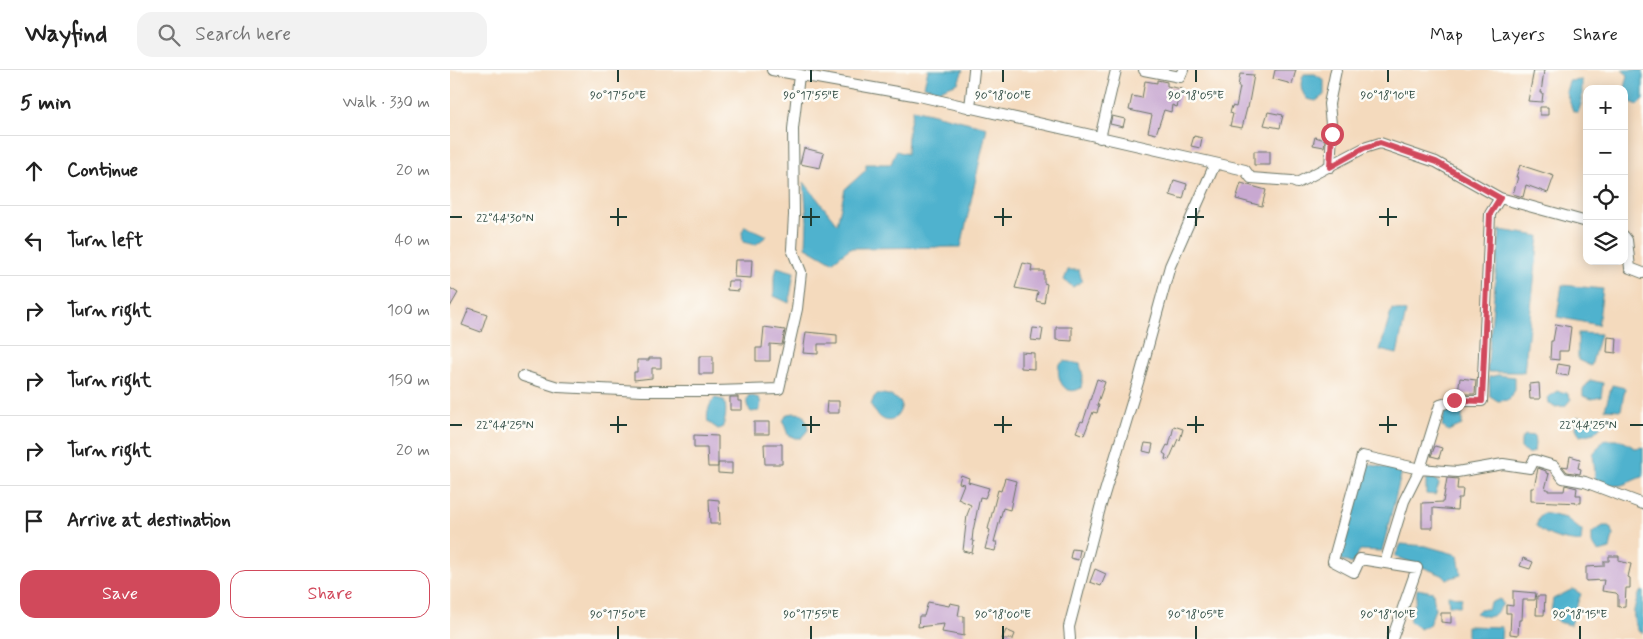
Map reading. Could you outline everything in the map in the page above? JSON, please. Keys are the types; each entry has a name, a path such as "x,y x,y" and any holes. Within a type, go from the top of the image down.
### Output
{"street":[{"path":"772,70 919,96 1245,170 1251,178 1292,180 1297,183 1364,148 1380,143 1436,162 1500,198 1583,221"},
{"path":"970,108 974,70"},
{"path":"1100,138 1116,70"},
{"path":"1144,70 1180,77 1183,70"},
{"path":"1330,167 1332,134 1329,104 1336,70"},
{"path":"523,376 558,386 642,392 716,392 779,389 797,310 801,272 792,249 794,215 793,129 799,74"},
{"path":"1070,639 1069,627 1100,508 1139,379 1170,266 1215,164"},
{"path":"1385,563 1404,501 1420,469 1440,406 1454,400 1482,401 1490,214 1500,198"},
{"path":"1628,249 1630,268 1643,273"},
{"path":"1392,639 1417,568 1360,559 1354,572 1333,561 1362,456 1420,469 1457,472 1503,464 1530,468 1534,460 1554,466 1563,478 1585,482 1643,504"}],"water":[{"path":"928,70 963,70 958,83 939,90 924,86"},
{"path":"1622,70 1643,70 1643,100 1638,105 1628,101 1628,85 1626,85 1628,75"},
{"path":"1304,74 1315,74 1324,80 1324,95 1316,101 1307,99 1303,93 1301,84"},
{"path":"1582,80 1582,101 1578,113 1573,111 1566,92 1569,81"},
{"path":"913,109 987,127 961,247 850,248 832,262 806,247 807,221 804,182 837,224 845,189 866,170 866,164 891,164 896,151 907,154 908,132"},
{"path":"745,226 767,236 755,245 743,242 742,232"},
{"path":"1500,230 1539,236 1524,372 1487,372"},
{"path":"777,267 794,272 789,303 774,296 774,280"},
{"path":"1068,270 1079,270 1082,281 1073,287 1064,280"},
{"path":"1562,285 1603,289 1598,325 1557,317"},
{"path":"1392,309 1406,312 1397,354 1380,350"},
{"path":"1578,333 1600,334 1591,366 1578,360"},
{"path":"1064,361 1080,364 1083,376 1081,388 1070,390 1062,385 1058,370 1059,365"},
{"path":"1498,375 1515,377 1515,390 1509,400 1498,401 1490,396 1489,377"},
{"path":"1590,380 1603,383 1601,397 1592,399 1583,396 1583,390"},
{"path":"1612,385 1625,388 1621,410 1605,409"},
{"path":"1557,391 1567,393 1571,399 1565,406 1554,407 1549,403 1548,397"},
{"path":"877,394 891,396 902,404 900,411 893,420 884,420 875,412 871,405"},
{"path":"749,395 759,398 761,403 759,411 751,412 747,402"},
{"path":"715,398 724,400 726,407 722,428 718,429 708,422 707,419 710,406"},
{"path":"1455,406 1462,411 1462,425 1448,431 1442,426 1445,409"},
{"path":"787,414 803,414 807,423 808,430 801,438 788,435 783,421"},
{"path":"1576,417 1594,418 1603,424 1594,433 1580,436 1576,428"},
{"path":"1525,435 1534,436 1534,452 1527,454 1521,448 1521,440"},
{"path":"1604,440 1621,440 1635,448 1643,447 1643,477 1618,486 1594,479 1593,454"},
{"path":"1367,464 1402,471 1382,551 1360,550 1352,564 1339,559"},
{"path":"1435,478 1439,484 1435,495 1426,494 1426,479"},
{"path":"1543,513 1566,518 1582,531 1581,542 1557,538 1541,530 1536,526"},
{"path":"1603,526 1610,526 1613,535 1610,549 1599,552 1592,544 1592,533"},
{"path":"1401,544 1426,546 1458,555 1461,575 1447,579 1442,575 1395,556"},
{"path":"1417,589 1433,592 1435,609 1429,625 1420,629 1409,621 1416,600"},
{"path":"1573,589 1581,594 1571,625 1558,622 1551,612 1553,599"},
{"path":"1643,591 1643,633 1639,632 1634,616 1640,592"},
{"path":"1448,595 1462,598 1460,606 1449,605"},
{"path":"1500,599 1503,604 1492,616 1476,613 1480,609 1488,609 1490,603"},
{"path":"1467,626 1502,627 1501,639 1467,639"}],"building":[{"path":"1275,70 1296,70 1292,84 1273,79"},
{"path":"1534,70 1544,70 1541,93 1543,93 1542,102 1528,101"},
{"path":"1240,74 1254,75 1242,128 1230,126 1233,114 1230,113 1232,106 1236,107 1240,87 1238,87"},
{"path":"1157,80 1167,82 1167,86 1182,89 1177,107 1172,105 1171,112 1164,110 1156,134 1148,132 1152,115 1129,110 1132,96 1142,98 1145,81 1157,83"},
{"path":"1540,107 1548,107 1548,115 1540,115"},
{"path":"1268,112 1283,115 1280,128 1264,125"},
{"path":"1112,116 1125,119 1123,127 1110,124"},
{"path":"1194,136 1202,138 1200,148 1191,146"},
{"path":"1315,137 1325,140 1324,147 1313,145"},
{"path":"804,148 824,153 820,168 800,164"},
{"path":"1254,151 1270,151 1270,165 1254,165"},
{"path":"1520,165 1554,176 1548,193 1526,185 1523,197 1513,194"},
{"path":"1174,180 1187,184 1183,199 1170,195"},
{"path":"1241,183 1266,190 1262,206 1236,199"},
{"path":"735,260 752,260 751,278 734,277"},
{"path":"1023,263 1032,265 1031,271 1044,271 1044,283 1047,284 1044,303 1036,301 1038,292 1015,288"},
{"path":"728,281 739,281 739,291 727,290"},
{"path":"450,288 458,293 450,307"},
{"path":"469,308 487,314 481,332 462,325"},
{"path":"1556,324 1571,327 1568,351 1559,351 1559,360 1550,359 1551,341 1553,341"},
{"path":"764,327 785,330 782,345 770,344 770,361 756,361 756,348 762,348"},
{"path":"1056,327 1072,327 1072,341 1056,340"},
{"path":"1033,328 1043,329 1041,341 1031,340"},
{"path":"806,332 837,335 837,344 818,344 818,354 803,353"},
{"path":"1608,337 1617,338 1616,353 1607,352"},
{"path":"1021,352 1034,353 1034,369 1021,368"},
{"path":"699,356 713,356 713,374 699,374"},
{"path":"649,358 661,358 661,368 652,368 652,378 634,380 634,372 637,372 637,360 649,360"},
{"path":"1558,364 1570,366 1568,376 1556,374"},
{"path":"1460,378 1476,380 1475,394 1458,394"},
{"path":"1097,379 1105,382 1097,405 1099,405 1097,413 1093,412 1084,435 1076,432 1081,421 1083,422"},
{"path":"1539,383 1540,399 1530,399 1529,384"},
{"path":"730,397 738,397 738,401 742,401 742,410 730,410"},
{"path":"827,401 839,401 839,413 826,413"},
{"path":"754,422 769,422 769,434 754,434"},
{"path":"1174,426 1183,429 1180,440 1178,439 1169,460 1165,459 1166,455 1163,453 1167,445 1169,446"},
{"path":"694,435 718,436 718,467 708,467 707,448 694,448"},
{"path":"1145,443 1153,444 1151,453 1143,451"},
{"path":"764,444 782,444 782,464 765,464"},
{"path":"1435,446 1442,448 1439,458 1431,456"},
{"path":"1570,456 1580,459 1578,468 1581,469 1580,474 1567,472 1562,466 1568,467"},
{"path":"718,463 732,463 732,474 718,473"},
{"path":"1538,468 1549,474 1545,489 1548,489 1548,491 1564,491 1565,485 1577,488 1576,495 1581,495 1581,503 1531,501 1531,488 1534,488"},
{"path":"961,475 969,478 968,482 989,488 985,498 980,497 973,531 972,553 963,551 967,515 971,505 958,499 964,484 959,483"},
{"path":"1005,478 1016,481 1010,510 1003,508 994,542 997,542 995,551 985,549 998,490 1001,491"},
{"path":"1447,478 1458,479 1457,489 1463,489 1462,498 1458,498 1457,510 1433,508 1433,528 1422,528 1422,503 1443,502"},
{"path":"709,499 719,500 720,524 710,524"},
{"path":"1072,549 1080,550 1078,560 1070,558"},
{"path":"1609,556 1619,556 1619,561 1631,564 1628,577 1630,578 1630,588 1626,588 1625,606 1618,607 1618,595 1616,593 1602,591 1604,580 1586,581 1586,567 1604,566 1604,561 1609,561"},
{"path":"1523,558 1533,562 1530,569 1520,566"},
{"path":"1095,569 1106,574 1101,586 1090,582"},
{"path":"1513,591 1536,593 1535,600 1523,600 1522,620 1519,620 1518,635 1510,634 1511,613 1506,613 1506,605 1513,606"},
{"path":"1537,596 1545,596 1544,615 1536,615"},
{"path":"928,602 949,606 950,603 960,605 958,616 964,616 964,636 942,632 944,624 918,627 919,616 924,616"},
{"path":"1441,613 1451,613 1451,623 1441,622"},
{"path":"1006,630 1015,634 1013,639 1002,639"}],"route":[{"path":"1332,134 1330,167 1364,148 1380,143 1436,162 1500,198 1490,214 1482,401 1454,400"}]}
